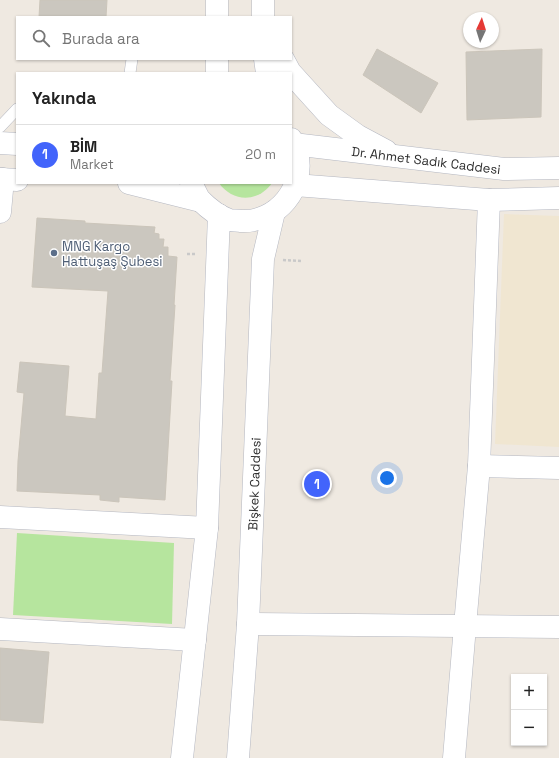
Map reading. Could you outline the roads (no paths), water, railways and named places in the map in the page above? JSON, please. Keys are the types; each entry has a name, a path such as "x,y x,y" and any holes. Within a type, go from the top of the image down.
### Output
{"street":[{"path":"217,0 217,16"},
{"path":"263,0 263,16"},
{"path":"217,60 217,72"},
{"path":"265,60 266,72"},
{"path":"284,60 290,72"},
{"path":"292,74 329,115 358,136 396,156"},
{"path":"136,184 196,192 213,212 230,220 249,221 267,216 274,212 283,205 294,190 299,172 297,152 292,141"},
{"name":"Dr. Ahmet Sadık Caddesi","path":"292,141 396,156 504,169 559,168"},
{"path":"0,143 16,144"},
{"path":"0,212 7,179"},
{"path":"295,185 489,200 559,198"},
{"path":"454,758 479,466 489,200"},
{"name":"Bişkek Caddesi","path":"238,758 248,624 263,259 274,212"},
{"path":"182,758 207,528 219,215"},
{"path":"479,466 559,468"},
{"path":"0,517 207,528"},
{"path":"248,624 559,627"},
{"path":"0,629 195,640"}],"lane":[{"path":"130,72 132,60"},
{"path":"0,127 16,110"}],"place":[{"name":"MNG Kargo Hattuşaş Şubesi","path":"54,253"},
{"name":"BİM","path":"317,484"}]}
